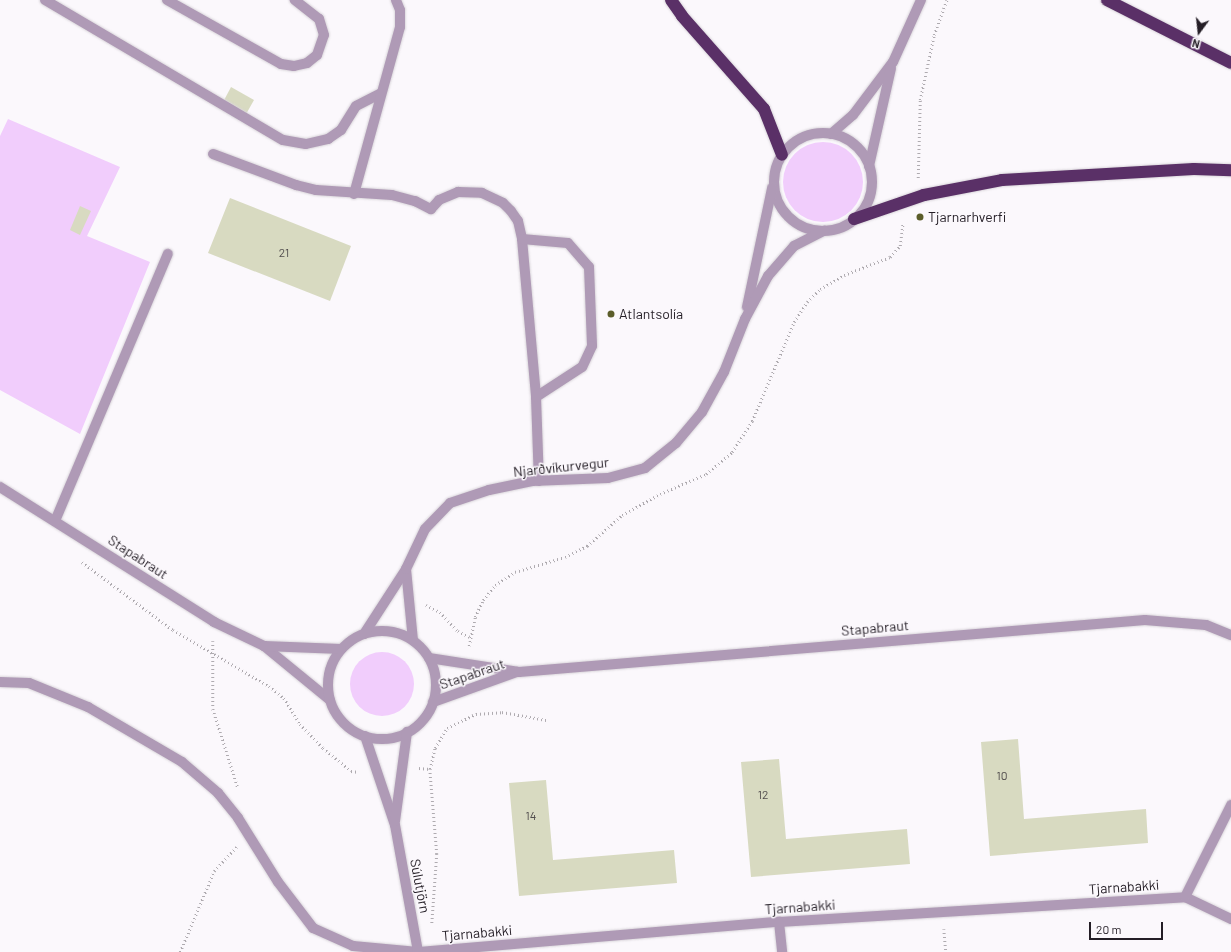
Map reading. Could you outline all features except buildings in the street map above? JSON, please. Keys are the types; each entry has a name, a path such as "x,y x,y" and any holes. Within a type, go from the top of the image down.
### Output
{"highway":[{"path":"671,0 682,16 764,109 782,154"},
{"path":"1107,0 1231,63"},
{"path":"854,219 924,195 1002,180 1178,170 1231,170"}],"street":[{"path":"45,0 283,140 306,144 328,139 341,130 356,106 381,93"},
{"path":"166,0 282,64 294,66 307,63 317,55 324,35 319,19 295,0"},
{"path":"354,194 400,27 400,10 396,0"},
{"name":"Njarðvíkurvegur","path":"869,166 893,62 921,0"},
{"name":"Njarðvíkurvegur","path":"364,634 406,569 425,529 450,503 489,490 539,481 608,478 645,468 676,443 702,412 724,372 745,319 780,259 799,243 824,230 845,226 864,208 870,195 872,181 869,166 864,154 855,145 831,134 853,115 893,62"},
{"path":"782,154 803,137 831,134"},
{"path":"213,154 296,185 354,194 392,195 415,201 431,209 439,200 458,192 482,193 503,203 511,211 518,221 522,239 536,397 539,481"},
{"name":"Njarðvíkurvegur","path":"745,319 774,180 782,154"},
{"name":"Njarðvíkurvegur","path":"774,180 776,195 783,210 794,221 808,228 824,230"},
{"path":"522,239 568,243 589,267 592,346 582,367 536,397"},
{"path":"55,521 168,254"},
{"name":"Stapabraut","path":"0,487 214,622 264,646 330,700"},
{"path":"406,569 413,640"},
{"name":"Stapabraut","path":"429,658 519,672 1145,620 1206,625 1231,635"},
{"name":"Stapabraut","path":"386,631 413,640 429,658 435,672 436,687 433,702 418,725 407,732 386,738 365,736 346,724 338,716 330,700 328,682 331,665 341,650 364,634 386,631"},
{"name":"Stapabraut","path":"264,646 341,650"},
{"name":"Stapabraut","path":"433,702 519,672"},
{"name":"Tjarnabakki","path":"0,682 29,683 88,707 182,762 218,793 228,805 249,833 278,882 313,928 353,946 418,952 779,922 1185,897 1231,919"},
{"name":"Súlutjörn","path":"394,825 407,732"},
{"name":"Súlutjörn","path":"365,736 394,825 418,952"},
{"path":"1185,897 1231,805"},
{"path":"779,922 782,952"}],"path":[{"path":"918,182 920,100 934,35 947,0"},
{"path":"423,603 431,606 458,631 470,637"},
{"path":"430,769 437,854 430,951"},
{"path":"943,912 946,952"}],"shaded area":[{"path":"8,119 120,167 87,236 150,262 80,434 0,390 0,136"},
{"path":"823,142 838,145 851,154 860,167 863,182 860,197 851,210 838,219 823,222 808,219 795,210 786,197 783,182 786,167 795,154 808,145"},
{"path":"382,652 394,654 405,661 412,672 414,684 412,696 405,707 394,714 382,716 370,714 359,707 352,696 350,684 352,672 359,661 370,654"}],"place":[{"name":"Tjarnarhverfi","path":"920,217"},
{"name":"Atlantsolía","path":"611,314"}]}
